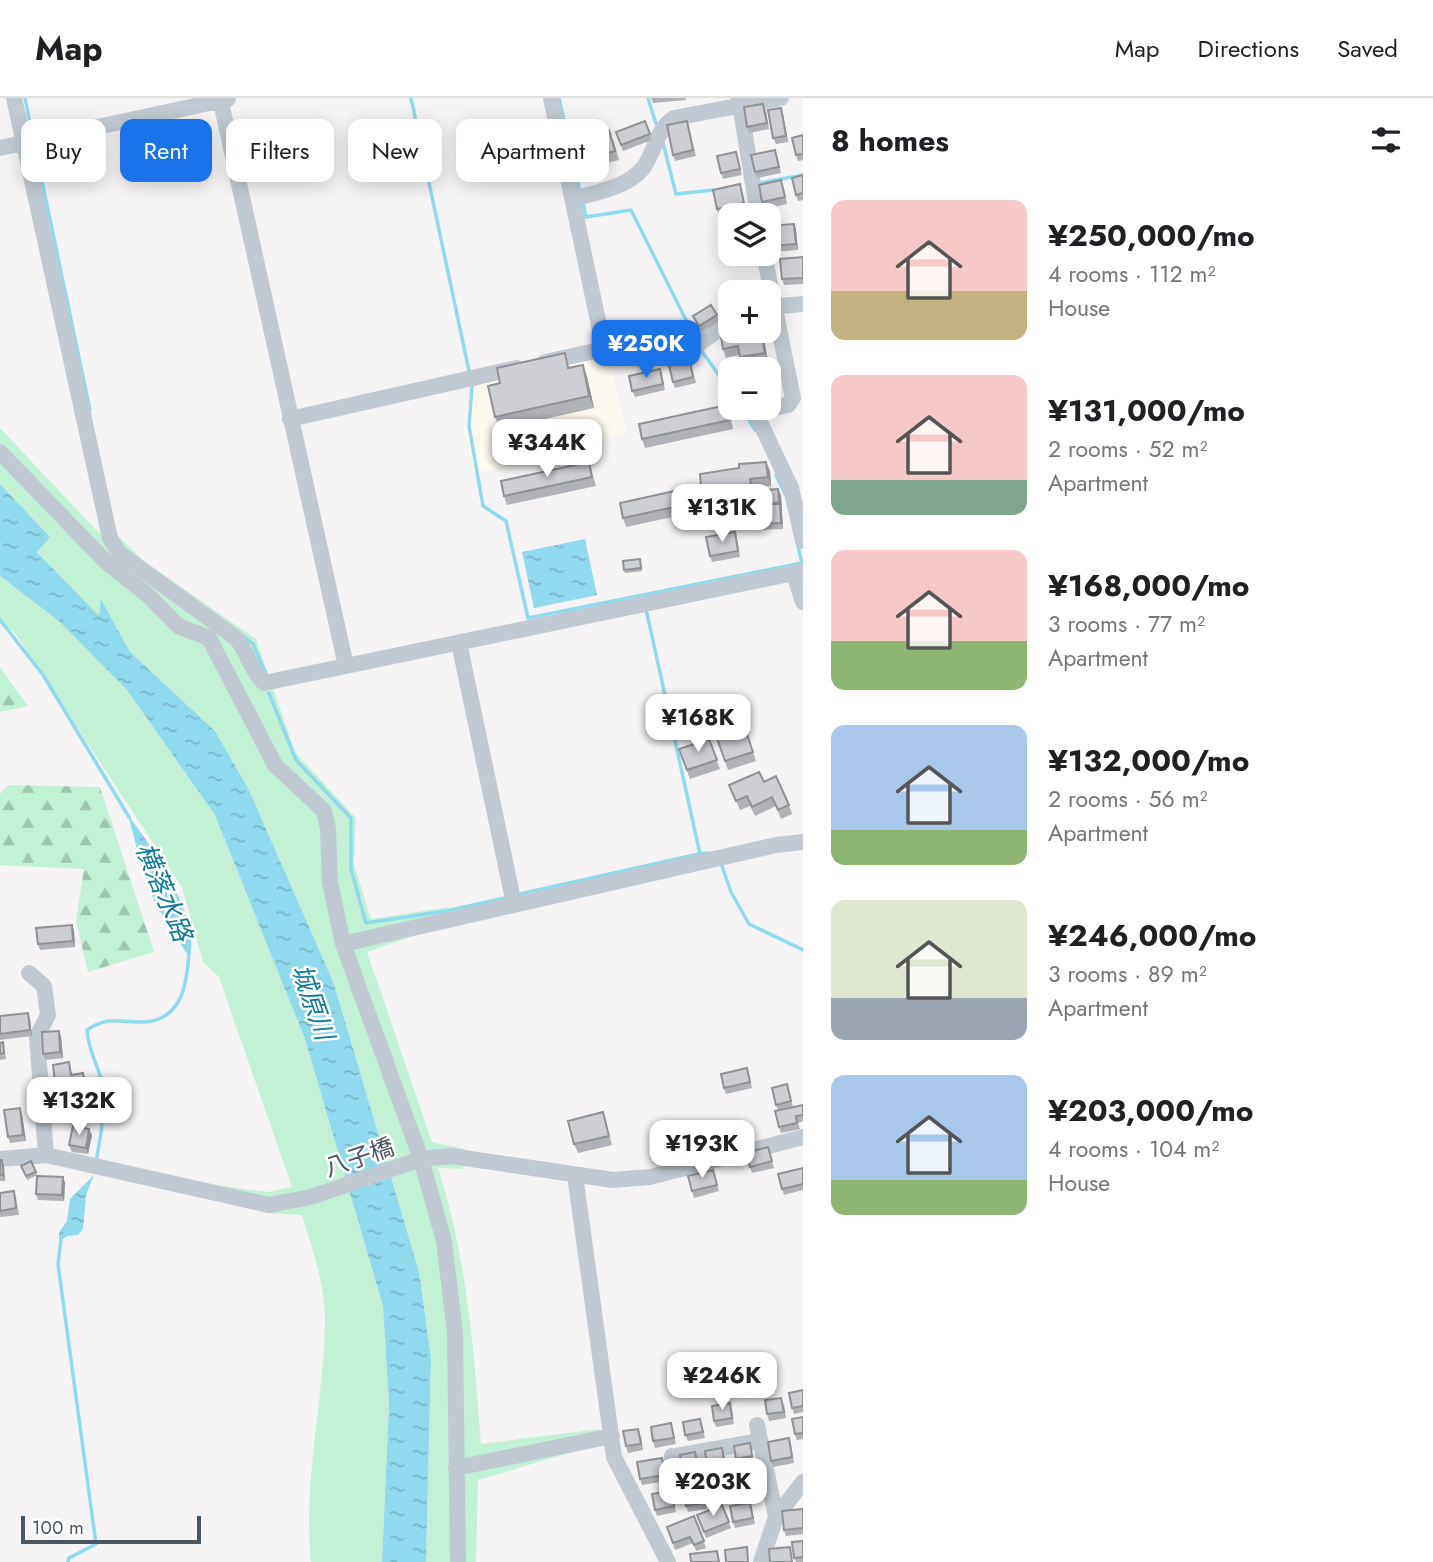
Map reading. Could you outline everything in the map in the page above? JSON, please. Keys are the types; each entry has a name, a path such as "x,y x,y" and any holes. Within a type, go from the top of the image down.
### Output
{"street":[{"path":"14,98 21,129"},
{"path":"551,98 604,349"},
{"path":"573,199 629,182 644,167 662,126 674,118 739,102 781,98"},
{"path":"106,124 223,99 290,419 346,666"},
{"path":"739,102 756,203"},
{"path":"0,148 21,143"},
{"path":"33,182 110,538 119,552 211,631 275,765 324,811 328,829 330,882 344,944 421,1159 444,1241 455,1333 458,1562"},
{"path":"781,306 803,304"},
{"path":"290,419 604,349 624,353 661,345 698,344 718,331"},
{"path":"779,343 793,398 788,405 760,411 758,418 791,488 803,541"},
{"path":"0,452 106,562 149,596 178,626 236,638 248,653 259,679 264,683 798,572 803,602"},
{"path":"459,643 514,904"},
{"path":"344,944 719,857 803,842"},
{"path":"29,973 44,986 48,1015 37,1037 46,1155"},
{"name":"八子橋","path":"0,1160 46,1155 269,1205 311,1197 421,1159 451,1156 613,1180 650,1177 803,1137"},
{"path":"575,1175 614,1457 668,1562"},
{"path":"654,1459 759,1433 776,1517"},
{"path":"456,1468 612,1436"},
{"path":"672,1456 677,1490 766,1473"},
{"path":"761,1562 776,1517 803,1482"}],"shaded area":[{"path":"605,345 627,434 593,441 586,448 473,473 464,431 469,393 467,374"}],"green space":[{"path":"0,428 99,533 119,537 144,561 256,639 295,752 356,818 354,864 371,919 449,907 451,923 367,952 432,1142 465,1149 463,1169 438,1168 463,1270 481,1444 600,1429 603,1443 478,1480 476,1562 426,1562 431,1358 419,1272 334,984 249,790 215,731 130,652 102,600 99,617 37,551 50,537 0,484"},
{"path":"0,576 59,621 127,690 215,815 305,1039 383,1306 389,1405 382,1562 311,1562 310,1501 325,1320 314,1253 302,1215 266,1213 197,1195 200,1183 268,1192 292,1187 219,977 203,962 182,887 15,633 0,623"},
{"path":"0,667 28,706 0,712"},
{"path":"8,785 100,787 154,952 88,972 76,921 84,869 0,865 0,794"}],"water":[{"name":"城原川","path":"0,484 50,537 37,552 99,616 101,599 130,652 215,731 249,790 334,984 419,1272 431,1358 426,1562 382,1562 389,1405 383,1306 305,1039 215,815 127,690 59,621 0,576"},
{"path":"585,539 597,595 534,608 522,552"},
{"path":"128,815 161,863 182,904 191,942 189,957 157,907 144,875"},
{"path":"94,1175 86,1195 83,1229 78,1235 67,1236 59,1242 59,1232 67,1221 70,1199"}],"building":[{"path":"763,104 767,123 747,127 744,107"},
{"path":"781,108 786,136 773,138 768,110"},
{"path":"645,121 650,134 621,145 616,132"},
{"path":"687,121 693,150 673,155 667,125"},
{"path":"609,130 615,151 609,153"},
{"path":"803,135 803,154 796,155 792,138"},
{"path":"775,150 779,167 755,172 751,155"},
{"path":"736,152 740,169 721,173 717,156"},
{"path":"803,175 803,193 796,195 792,178"},
{"path":"781,180 785,197 762,202 759,185"},
{"path":"740,184 744,203 718,203 717,209 713,190"},
{"path":"794,224 796,244 781,245 781,225"},
{"path":"803,257 803,278 782,279 781,259"},
{"path":"711,305 717,315 699,326 693,316"},
{"path":"722,343 763,343 765,353 740,357 738,346 723,349"},
{"path":"565,353 568,368 583,365 589,396 495,417 488,386 500,383 497,368"},
{"path":"689,357 693,377 673,382 668,361"},
{"path":"660,369 663,384 632,391 629,376"},
{"path":"718,407 718,420 730,420 642,439 639,424"},
{"path":"589,462 592,477 504,496 501,481"},
{"path":"766,462 768,477 750,479 752,495 742,496 741,489 728,490 728,495 720,496 720,491 701,487 700,474 739,468 739,464"},
{"path":"684,489 688,504 623,518 620,503"},
{"path":"778,489 779,502 772,504 780,504 781,523 751,524 750,505 766,505 765,490"},
{"path":"735,532 738,551 710,556 706,537"},
{"path":"640,559 641,568 624,570 623,561"},
{"path":"745,728 753,752 725,761 717,738"},
{"path":"709,739 717,760 687,770 679,749"},
{"path":"759,772 764,782 776,776 789,805 778,810 772,797 752,807 747,796 736,801 729,785"},
{"path":"72,925 73,941 38,944 36,928"},
{"path":"28,1013 30,1030 0,1034 0,1016"},
{"path":"59,1031 60,1052 43,1054 42,1032"},
{"path":"3,1042 4,1053 0,1054 0,1043"},
{"path":"69,1062 71,1075 83,1073 86,1094 57,1098 53,1065"},
{"path":"747,1068 750,1082 724,1088 721,1074"},
{"path":"787,1084 791,1101 776,1105 772,1088"},
{"path":"803,1105 803,1115 796,1116 797,1123 779,1127 775,1111"},
{"path":"20,1108 23,1135 8,1137 4,1110"},
{"path":"603,1112 609,1136 574,1144 568,1121"},
{"path":"73,1126 89,1129 86,1148 69,1145"},
{"path":"768,1147 772,1161 750,1167 746,1153"},
{"path":"2,1160 3,1175 0,1175"},
{"path":"31,1161 36,1172 26,1176 21,1166"},
{"path":"803,1168 803,1184 782,1189 778,1174"},
{"path":"713,1170 717,1185 692,1191 688,1176"},
{"path":"37,1176 63,1177 62,1195 36,1194"},
{"path":"14,1191 16,1208 0,1211 0,1193"},
{"path":"803,1390 803,1406 792,1408 789,1393"},
{"path":"781,1398 784,1412 767,1414 765,1400"},
{"path":"730,1403 732,1418 714,1421 712,1406"},
{"path":"803,1417 803,1433 795,1434 792,1419"},
{"path":"700,1419 703,1432 685,1435 683,1422"},
{"path":"671,1423 674,1438 653,1441 651,1427"},
{"path":"638,1429 641,1444 626,1446 623,1431"},
{"path":"789,1438 792,1457 771,1461 768,1442"},
{"path":"750,1443 752,1456 736,1459 734,1446"},
{"path":"722,1448 724,1461 707,1464 705,1451"},
{"path":"695,1452 698,1466 682,1468 680,1455"},
{"path":"662,1458 665,1475 640,1479 637,1462"},
{"path":"755,1475 758,1491 738,1495 735,1479"},
{"path":"730,1480 732,1495 712,1499 709,1484"},
{"path":"701,1486 704,1503 686,1506 683,1489"},
{"path":"671,1491 674,1506 655,1510 652,1494"},
{"path":"750,1503 753,1518 733,1522 730,1506"},
{"path":"722,1505 729,1522 704,1532 697,1515"},
{"path":"803,1509 803,1528 784,1530 782,1511"},
{"path":"694,1516 704,1541 694,1545 690,1537 673,1543 667,1527"},
{"path":"803,1541 803,1557 794,1558 792,1542"},
{"path":"747,1547 748,1562 726,1562 725,1550"},
{"path":"790,1547 792,1562 770,1562 769,1549"},
{"path":"717,1551 719,1562 691,1562 690,1554"}],"waterway":[{"path":"25,98 29,119"},
{"path":"411,98 469,371"},
{"path":"559,98 580,192"},
{"path":"648,98 656,124"},
{"path":"663,143 676,194 714,190"},
{"path":"760,183 803,175"},
{"path":"42,182 90,410"},
{"path":"583,203 586,217 631,210 696,340"},
{"path":"701,350 718,374"},
{"path":"472,386 469,426 483,506 506,521 528,618 643,595 644,598"},
{"path":"749,420 755,430"},
{"path":"776,475 785,494"},
{"path":"643,595 802,563 797,542"},
{"path":"646,609 700,854 708,853"},
{"name":"横落水路","path":"0,620 43,675 129,817"},
{"path":"243,636 253,644 266,674"},
{"path":"269,693 296,760 351,818 351,869 366,923 446,911 505,898"},
{"path":"520,894 699,854"},
{"path":"721,863 731,892 749,924 803,950"},
{"name":"横落水路","path":"96,1163 104,1099 87,1030 108,1021 144,1022 157,1020 167,1014 175,1007 184,987 189,952"},
{"name":"横落水路","path":"61,1239 58,1264 96,1544 69,1558 68,1562"}]}
